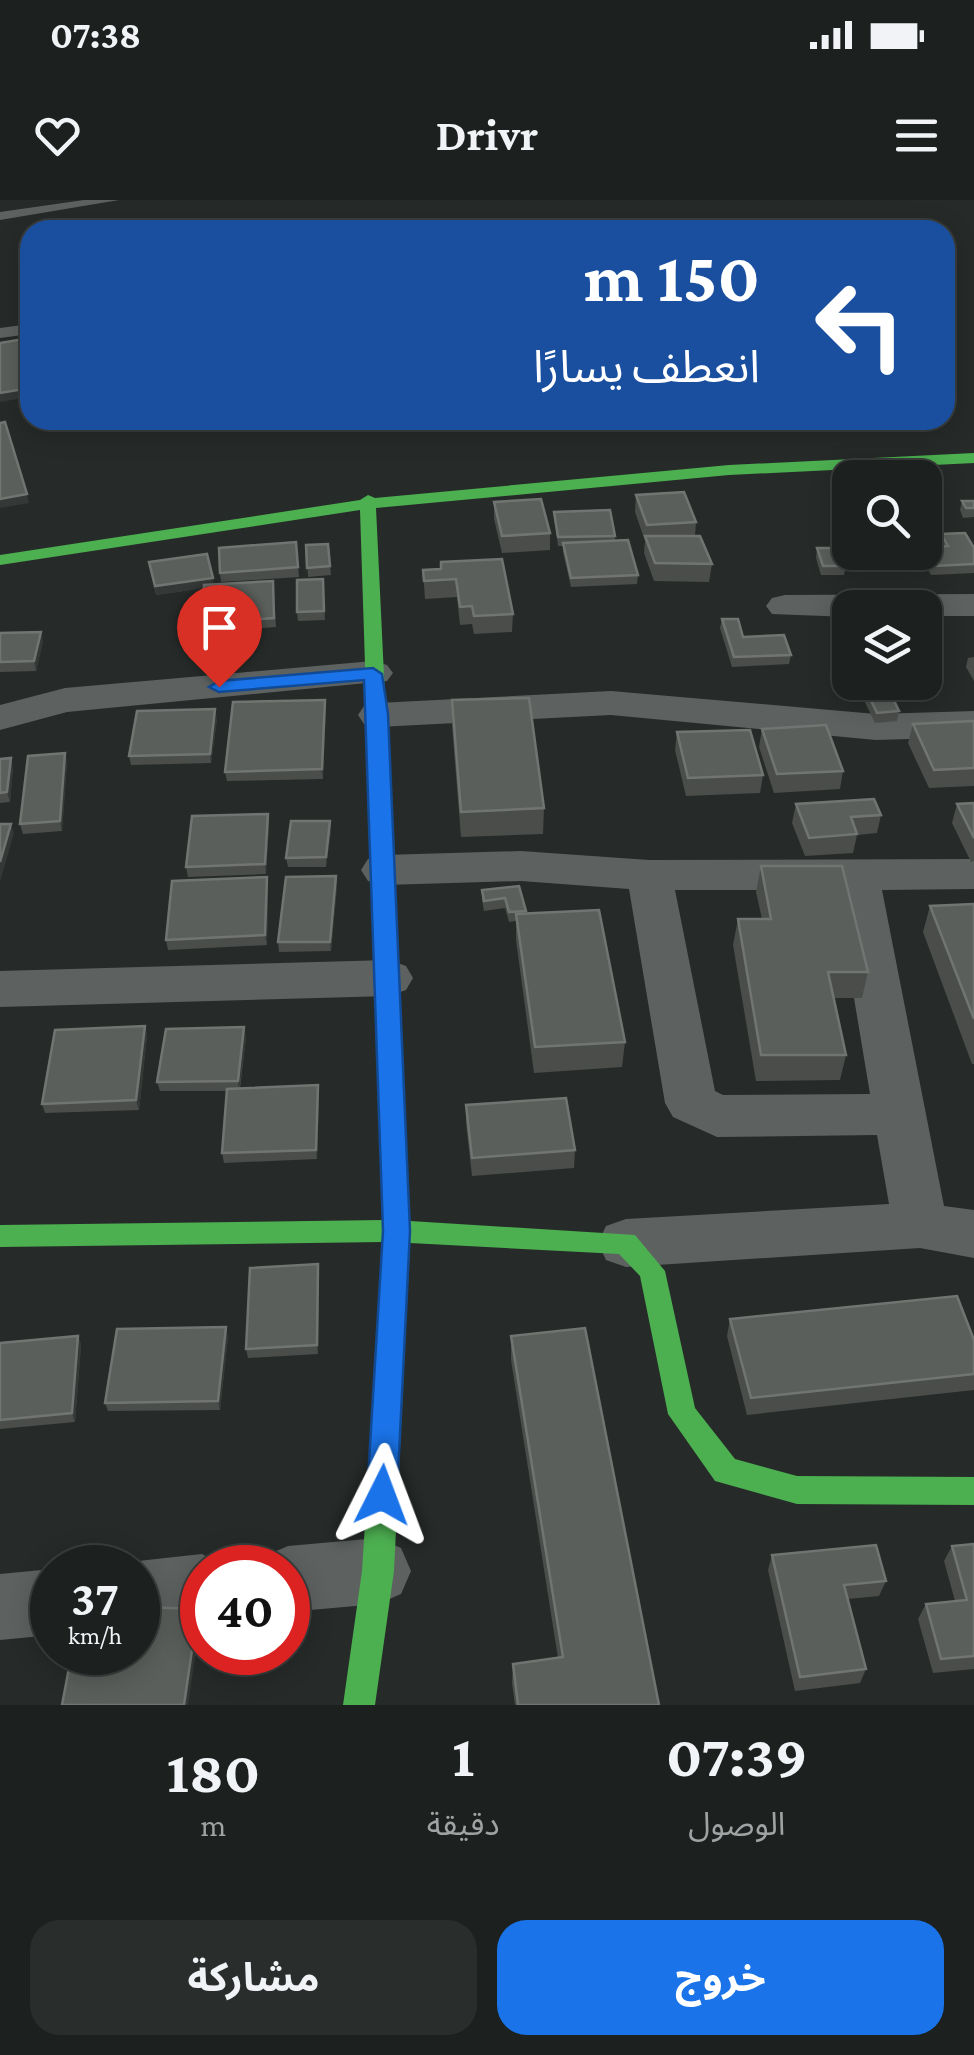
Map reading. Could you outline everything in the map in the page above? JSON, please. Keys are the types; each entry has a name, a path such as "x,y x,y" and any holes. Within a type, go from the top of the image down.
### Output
{"street":[{"path":"0,560 128,535 368,500 640,471 974,458"},
{"path":"359,1705 378,1570 397,1231 368,500"},
{"path":"785,606 974,606"},
{"path":"0,718 65,700 373,674"},
{"path":"378,714 611,704 876,727 974,724"},
{"path":"384,870 521,866 649,875 974,874"},
{"path":"856,872 920,1225"},
{"path":"649,875 691,1103 716,1116 900,1114"},
{"path":"0,989 389,978"},
{"path":"0,1236 397,1231 626,1243 920,1225 974,1234"},
{"path":"626,1243 652,1271 682,1414 726,1471 797,1490 974,1492"},
{"path":"310,1577 378,1570"},
{"path":"0,1607 30,1604"}],"lane":[{"path":"0,216 112,200"}],"building":[{"path":"20,340 20,390 0,393 0,343"},
{"path":"5,422 27,494 0,499 0,423"},
{"path":"684,492 696,522 647,525 636,495"},
{"path":"541,499 550,533 502,536 494,502"},
{"path":"962,501 974,501 974,508 966,508"},
{"path":"610,510 615,536 558,537 554,512"},
{"path":"965,533 974,548 974,564 942,566 942,546 948,546 942,534"},
{"path":"645,536 700,536 712,564 655,563"},
{"path":"628,540 638,575 571,578 563,543"},
{"path":"296,542 298,567 220,573 219,548"},
{"path":"328,544 330,566 307,568 306,545"},
{"path":"817,548 832,548 832,566 823,566"},
{"path":"207,554 213,578 155,586 149,562"},
{"path":"502,559 513,614 474,616 472,606 460,607 456,579 424,581 423,570 441,569 441,562"},
{"path":"323,579 324,611 297,612 297,580"},
{"path":"273,581 274,618 204,623 204,585"},
{"path":"722,619 738,619 743,637 784,635 791,655 734,657"},
{"path":"41,632 34,661 0,662 0,633"},
{"path":"529,698 544,808 461,812 452,700"},
{"path":"325,700 322,769 225,772 233,702"},
{"path":"871,700 894,700 899,711 877,713"},
{"path":"215,709 210,754 129,756 137,711"},
{"path":"974,721 974,768 934,770 913,724"},
{"path":"826,725 843,771 777,774 762,729"},
{"path":"750,730 763,775 688,778 677,732"},
{"path":"65,753 60,821 20,824 28,756"},
{"path":"11,758 7,792 0,793 0,759"},
{"path":"874,799 881,815 851,817 857,834 809,838 796,804"},
{"path":"974,803 974,838 957,804"},
{"path":"268,814 265,864 186,867 192,816"},
{"path":"291,821 330,821 326,857 286,858"},
{"path":"0,824 11,824 0,862"},
{"path":"761,866 842,866 868,972 828,972 846,1055 761,1055 738,919 771,919"},
{"path":"336,876 330,942 278,942 286,877"},
{"path":"267,877 265,935 166,940 172,881"},
{"path":"519,886 526,911 509,912 505,898 484,901 482,890"},
{"path":"974,904 974,1019 930,906"},
{"path":"599,910 625,1042 535,1047 516,914"},
{"path":"145,1026 136,1100 42,1104 55,1030"},
{"path":"244,1027 238,1081 157,1082 166,1029"},
{"path":"318,1085 316,1150 222,1153 227,1089"},
{"path":"566,1098 575,1150 472,1158 466,1105"},
{"path":"318,1264 317,1345 246,1349 250,1268"},
{"path":"957,1296 974,1340 974,1374 751,1398 730,1319"},
{"path":"226,1327 218,1401 105,1403 117,1329"},
{"path":"585,1328 659,1705 518,1705 513,1664 563,1657 511,1336"},
{"path":"78,1336 72,1413 0,1420 0,1343"},
{"path":"974,1544 974,1656 941,1659 926,1604 967,1600 952,1546"},
{"path":"876,1545 886,1581 844,1585 866,1669 800,1677 772,1555"},
{"path":"160,1608 180,1608 180,1675 188,1675 184,1705 62,1705 68,1675 160,1675"}],"traffic: fast":[{"path":"0,560 242,521 485,491 729,470 974,458"},
{"path":"359,1705 378,1571 397,1231 368,500"},
{"path":"0,1236 397,1231 626,1243 652,1271 682,1414 726,1471 797,1490 974,1491"}],"route":[{"path":"219,687 373,674 378,714 397,1231 382,1495"}]}
